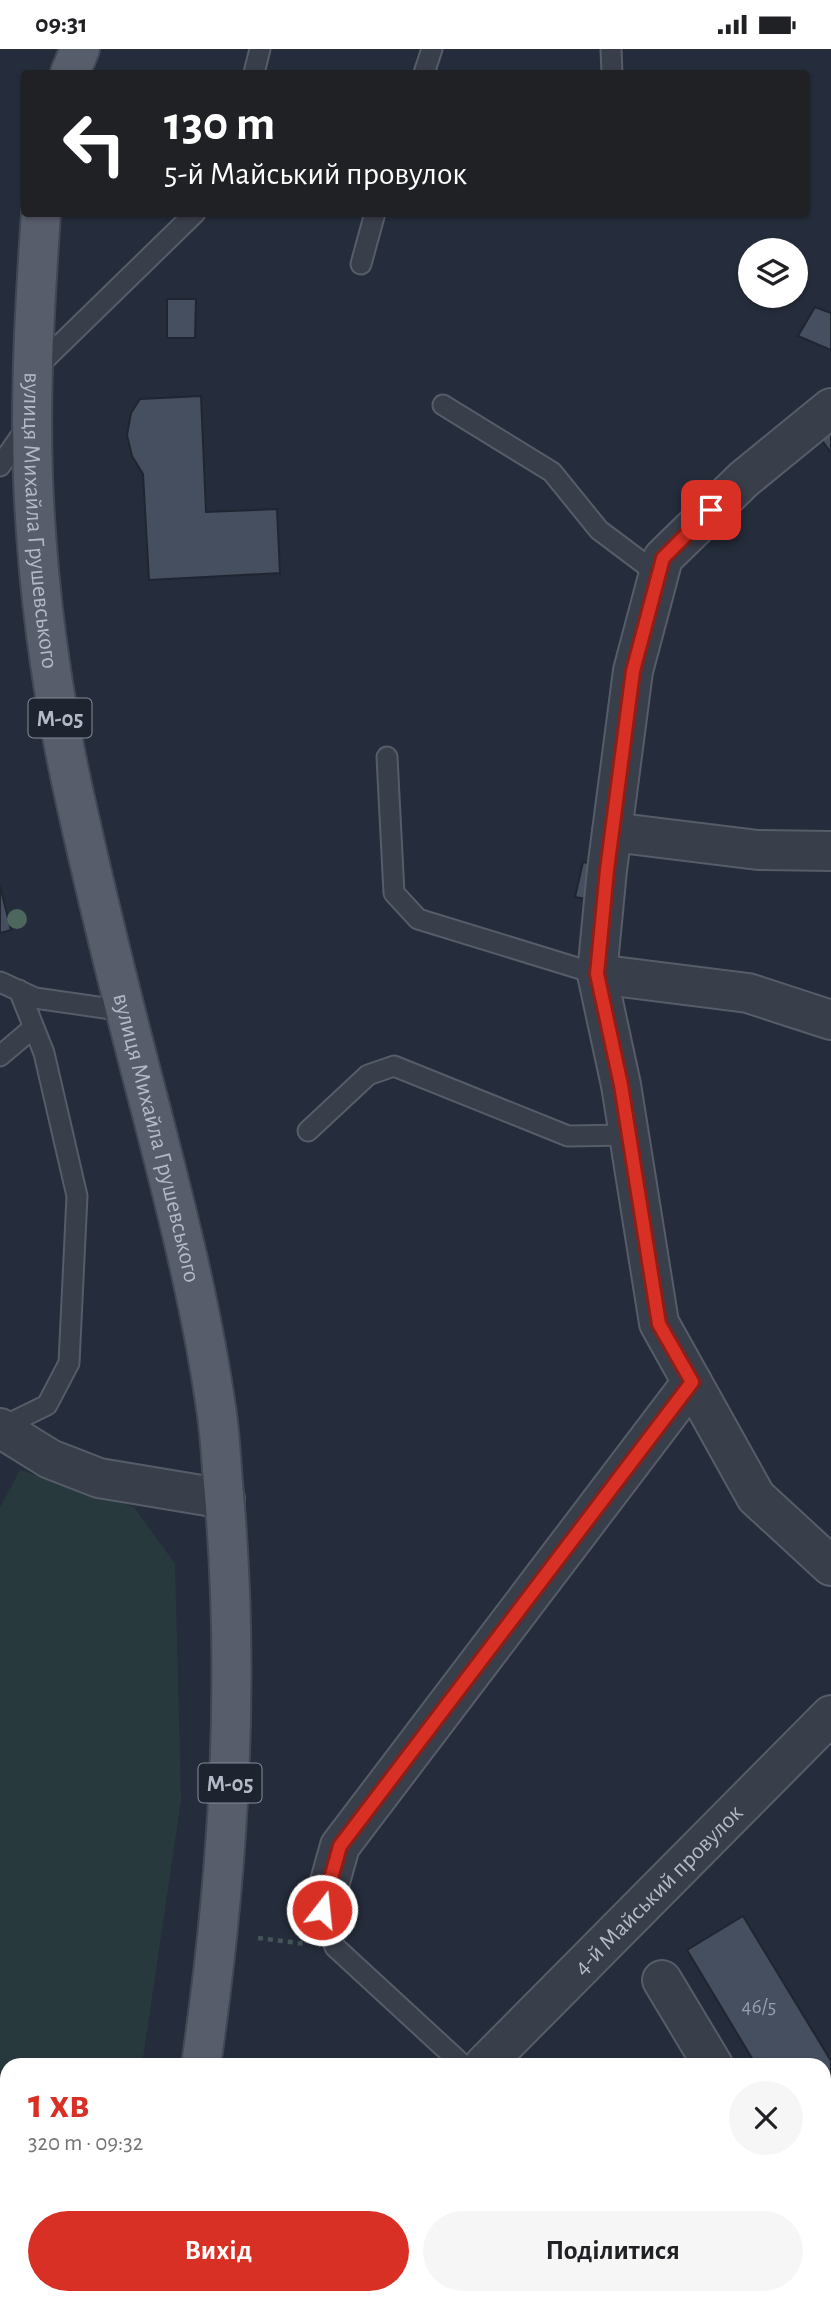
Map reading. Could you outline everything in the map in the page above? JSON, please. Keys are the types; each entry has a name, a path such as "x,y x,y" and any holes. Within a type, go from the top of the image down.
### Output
{"main road":[{"path":"58,70 62,49"},
{"path":"71,70 80,49"},
{"name":"вулиця Михайла Грушевського","path":"41,217 33,371 33,480 40,580 54,688 75,801 177,1212 203,1329 217,1412 225,1499 231,1570 232,1739 219,1924 202,2058"}],"street":[{"path":"831,408 744,479 663,558 633,671 597,974 621,1085 659,1324 756,1497 831,1566"},
{"path":"612,832 758,850 831,851"},
{"path":"597,974 748,993 831,1020"},
{"path":"322,1910 340,1846 692,1382"},
{"path":"0,1428 50,1459 99,1478 225,1499"},
{"name":"4-й Майський провулок","path":"491,2058 831,1715"},
{"path":"662,1980 709,2058"}],"lane":[{"path":"255,70 260,49"},
{"path":"425,70 432,49"},
{"path":"611,49 612,70"},
{"path":"33,371 191,217"},
{"path":"361,264 373,217"},
{"path":"443,405 552,472 599,530 659,575"},
{"path":"0,466 32,420"},
{"path":"387,757 394,894 418,919 597,974"},
{"path":"0,982 35,998 125,1011"},
{"path":"0,1428 47,1405 69,1363 77,1196 44,1053 19,990"},
{"path":"0,1056 33,1028"},
{"path":"308,1131 368,1075 394,1066 568,1136 629,1135"},
{"path":"322,1910 335,1947 455,2058"}],"path":[{"path":"258,1938 335,1947"}],"shaded area":[{"path":"20,1470 134,1507 175,1564 181,1800 143,2058 0,2058 0,1508"}],"building":[{"path":"167,299 196,299 195,338 167,338"},
{"path":"815,307 831,313 831,350 798,336"},
{"path":"201,396 206,512 277,509 280,573 149,580 143,474 132,456 127,435 131,413 140,399"},
{"path":"831,431 831,453 821,439"},
{"path":"583,862 598,865 591,900 575,897"},
{"path":"0,886 11,930 0,933"},
{"path":"743,1916 829,2058 752,2058 687,1950"}],"route":[{"path":"322,1910 340,1846 692,1382 659,1324 621,1085 597,974 607,870 633,671 663,558 711,510"}]}
